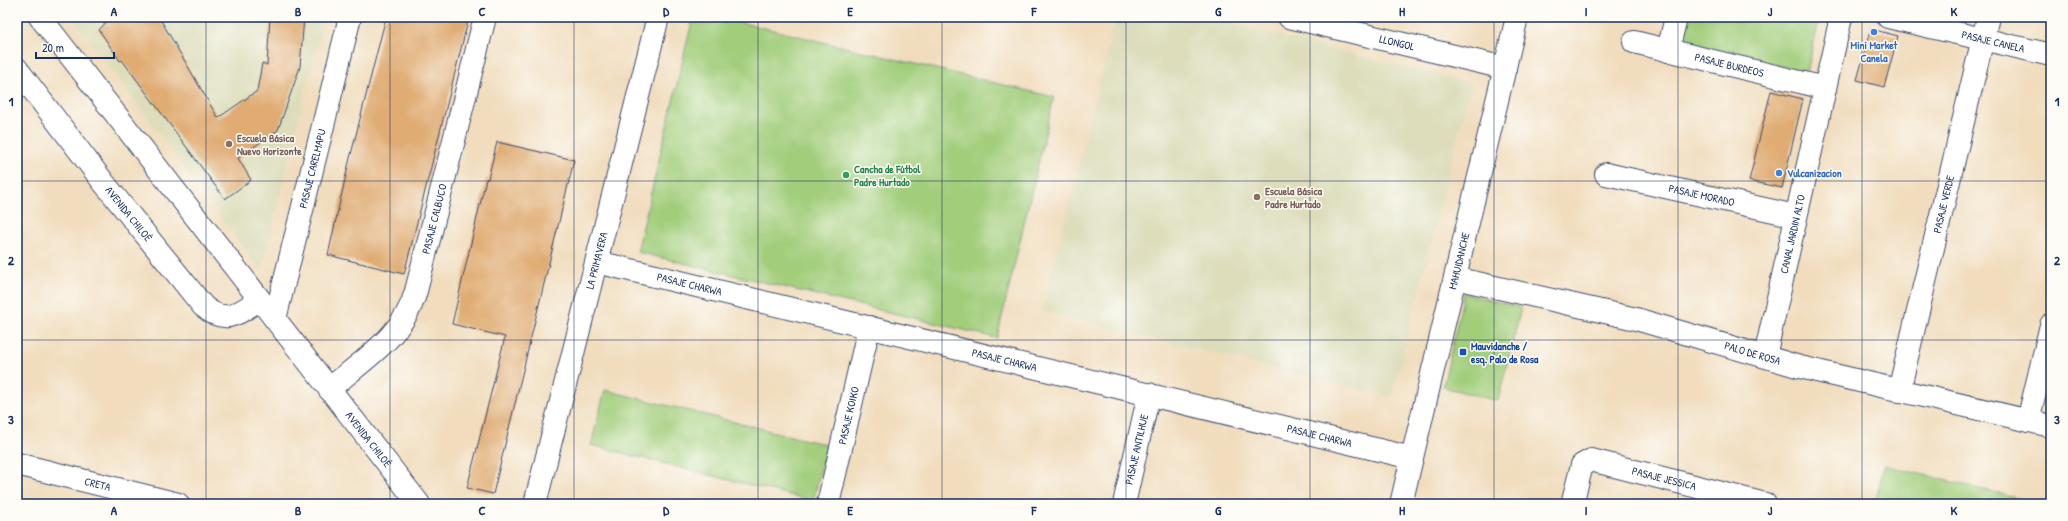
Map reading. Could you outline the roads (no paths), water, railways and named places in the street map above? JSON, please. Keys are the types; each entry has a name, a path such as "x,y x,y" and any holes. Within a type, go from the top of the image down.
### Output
{"street":[{"name":"AVENIDA CHILOÉ","path":"40,17 419,504"},
{"name":"PASAJE CARELMAPU","path":"275,320 350,17"},
{"name":"PASAJE CALBUCO","path":"329,389 386,341 399,328 409,312 418,284 485,17"},
{"name":"LA PRIMAVERA","path":"535,504 658,17"},
{"name":"LLONGOL","path":"1290,17 1343,23 1505,68"},
{"name":"MAHUIDANCHE","path":"1401,504 1517,17"},
{"path":"1668,51 1676,17"},
{"name":"CANAL JARDIN ALTO","path":"1765,356 1841,17"},
{"name":"PASAJE CANELA","path":"1888,17 2051,55"},
{"name":"PASAJE VERDE","path":"1900,391 1988,17"},
{"name":"PASAJE BURDEOS","path":"1634,42 1825,88"},
{"name":"AVENIDA CHILOÉ","path":"17,69 104,182 203,306 210,312 226,317 233,316 260,300"},
{"name":"PASAJE MORADO","path":"1606,174 1796,216"},
{"name":"PASAJE CHARWA","path":"597,262 1412,458"},
{"name":"PALO DE ROSA","path":"1455,278 1636,319 1765,356 1900,391 2051,426"},
{"path":"2028,421 2051,325"},
{"name":"PASAJE KOIKO","path":"828,504 869,327"},
{"name":"PASAJE ANTILHUE","path":"1124,504 1149,394"},
{"name":"PASAJE JESSICA","path":"1572,504 1582,465 1587,461 1596,460 1713,498 1765,504"},
{"name":"CRETA","path":"17,464 178,504"}],"place":[{"name":"Mini Market Canela","path":"1874,32"},
{"name":"Escuela Básica Nuevo Horizonte","path":"229,144"},
{"name":"Vulcanizacion","path":"1779,173"},
{"name":"Cancha de Fútbol Padre Hurtado","path":"846,175"},
{"name":"Escuela Básica Padre Hurtado","path":"1257,197"},
{"name":"Mauvidanche / esq. Palo de Rosa","path":"1463,352"}]}
